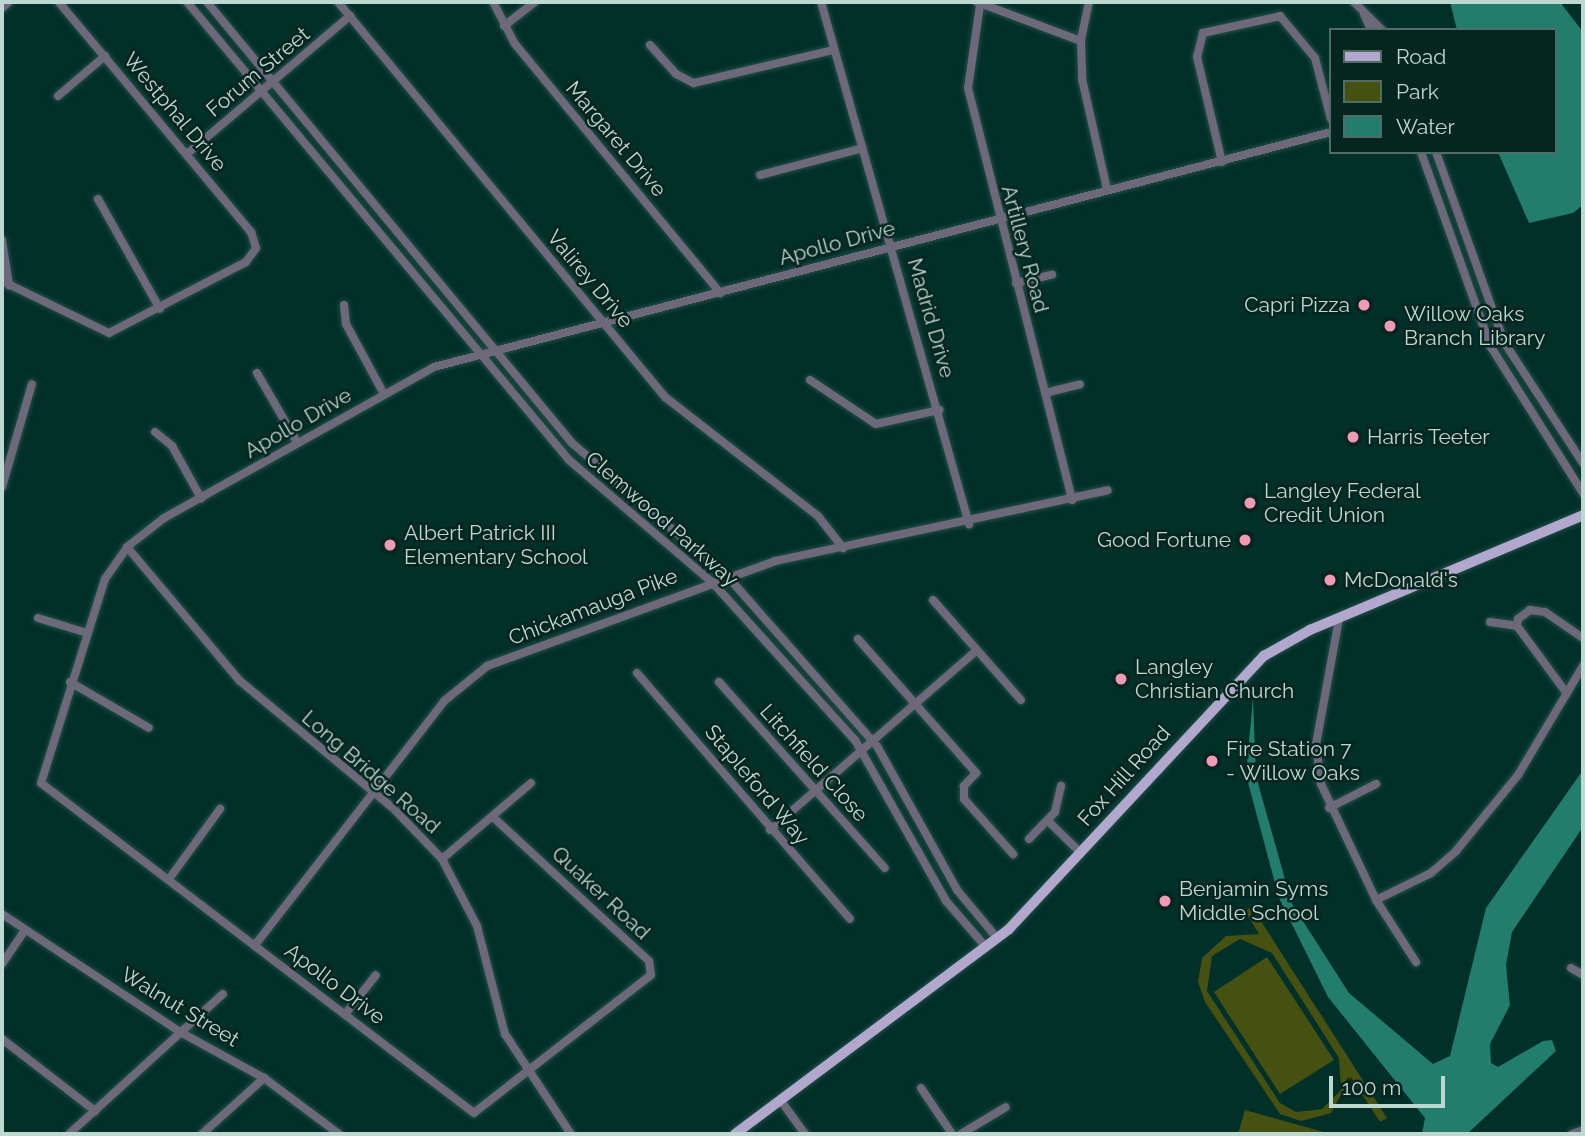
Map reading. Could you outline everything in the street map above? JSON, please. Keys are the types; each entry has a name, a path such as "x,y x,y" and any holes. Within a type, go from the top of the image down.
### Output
{"main road":[{"name":"Fox Hill Road","path":"735,1134 997,938 1081,853 1251,667 1339,619 1583,515"}],"street":[{"path":"2,8 9,2"},
{"name":"Westphal Drive","path":"59,2 251,232 256,248 246,262 160,309"},
{"name":"Clemwood Parkway","path":"187,2 590,482 712,582 861,749 946,901 986,947"},
{"name":"Clemwood Parkway","path":"207,2 587,459 727,577 872,739 901,779 957,890 997,938"},
{"name":"Margaret Drive","path":"493,2 503,26 720,293"},
{"path":"503,26 535,2"},
{"name":"Madrid Drive","path":"821,2 969,523"},
{"path":"1089,2 1081,41 1082,79 1107,189"},
{"path":"1354,2 1380,28"},
{"path":"979,3 1081,41"},
{"name":"Artillery Road","path":"979,3 968,88 998,218 1072,500"},
{"name":"Valirey Drive","path":"343,4 350,16 665,397 818,516 843,548"},
{"path":"1364,14 1370,28"},
{"name":"Forum Street","path":"187,154 350,16"},
{"path":"1222,162 1197,57 1203,33 1270,16 1287,21 1315,58 1330,115"},
{"path":"650,45 676,74 694,83 834,50"},
{"path":"58,96 105,56"},
{"name":"Apollo Drive","path":"525,1071 474,1113 41,783 85,632 105,579 127,547 201,498 297,442 434,368 1330,132"},
{"path":"760,175 863,148"},
{"path":"1421,154 1491,347 1583,493"},
{"path":"1437,154 1504,342 1583,463"},
{"path":"2,240 5,283 100,332 122,330 160,309 98,199"},
{"path":"1016,283 1052,275"},
{"path":"344,305 346,324 384,394"},
{"path":"257,373 297,442"},
{"path":"810,380 876,424 939,410"},
{"path":"2,487 3,476 32,384"},
{"path":"1045,393 1080,384"},
{"path":"155,432 172,446 201,498"},
{"name":"Chickamauga Pike","path":"256,945 462,680 727,577 843,548 1108,491"},
{"name":"Long Bridge Road","path":"127,547 240,681 373,794 442,859 477,926 505,1034 525,1071 571,1134"},
{"path":"933,600 1021,700"},
{"path":"1490,622 1517,625 1536,610 1583,638"},
{"path":"37,618 85,632"},
{"path":"1339,619 1316,744 1329,808 1376,900 1416,961"},
{"path":"1517,625 1565,691"},
{"path":"858,639 976,773 964,786 964,799 1013,854"},
{"path":"770,830 977,650"},
{"path":"1376,900 1432,873 1456,851 1518,775 1565,691 1583,666"},
{"name":"Stapleford Way","path":"637,673 770,830 850,919"},
{"path":"70,682 149,727"},
{"name":"Litchfield Close","path":"719,682 885,867"},
{"path":"442,859 494,818 531,782"},
{"path":"1329,808 1376,784"},
{"path":"1029,839 1048,821 1061,786"},
{"path":"169,879 220,809"},
{"name":"Quaker Road","path":"494,818 651,968 641,986 525,1071"},
{"path":"1048,821 1081,853"},
{"name":"Walnut Street","path":"2,914 182,1033 264,1078 339,1134"},
{"path":"2,964 25,930"},
{"path":"1571,968 1583,975"},
{"path":"346,1013 376,975"},
{"path":"69,1134 223,994"},
{"path":"2,1039 94,1111"},
{"path":"202,1134 264,1078"},
{"path":"921,1088 952,1134"},
{"path":"781,1101 806,1134"},
{"path":"961,1134 1006,1107"},
{"path":"1572,1134 1583,1130"}],"green space":[{"path":"1252,907 1387,1118 1380,1122 1351,1077 1331,1113 1301,1121 1280,1114 1205,1002 1198,982 1202,958 1226,936 1259,934 1245,911","holes":["1240,939 1272,953 1339,1058 1341,1090 1322,1109 1296,1112 1280,1103 1207,991 1212,956"]},
{"path":"1267,957 1334,1060 1280,1094 1214,992"},
{"path":"1245,1110 1331,1134 1238,1134"}],"water":[{"path":"1450,2 1560,2 1583,32 1583,205 1573,213 1529,223 1499,154 1557,154 1557,28 1456,28"},
{"path":"1253,697 1256,776 1292,904 1349,993 1433,1064 1450,1056 1486,908 1583,770 1583,827 1512,932 1506,965 1510,1005 1490,1044 1491,1063 1498,1067 1543,1041 1552,1040 1556,1051 1467,1134 1422,1134 1425,1118 1328,997 1279,898 1246,775"}],"place":[{"name":"Capri Pizza","path":"1364,305"},
{"name":"Willow Oaks Branch Library","path":"1390,326"},
{"name":"Harris Teeter","path":"1353,437"},
{"name":"Langley Federal Credit Union","path":"1250,503"},
{"name":"Good Fortune","path":"1245,540"},
{"name":"Albert Patrick III Elementary School","path":"390,545"},
{"name":"McDonald's","path":"1330,580"},
{"name":"Langley Christian Church","path":"1121,679"},
{"name":"Fire Station 7 - Willow Oaks","path":"1212,761"},
{"name":"Benjamin Syms Middle School","path":"1165,901"}]}
